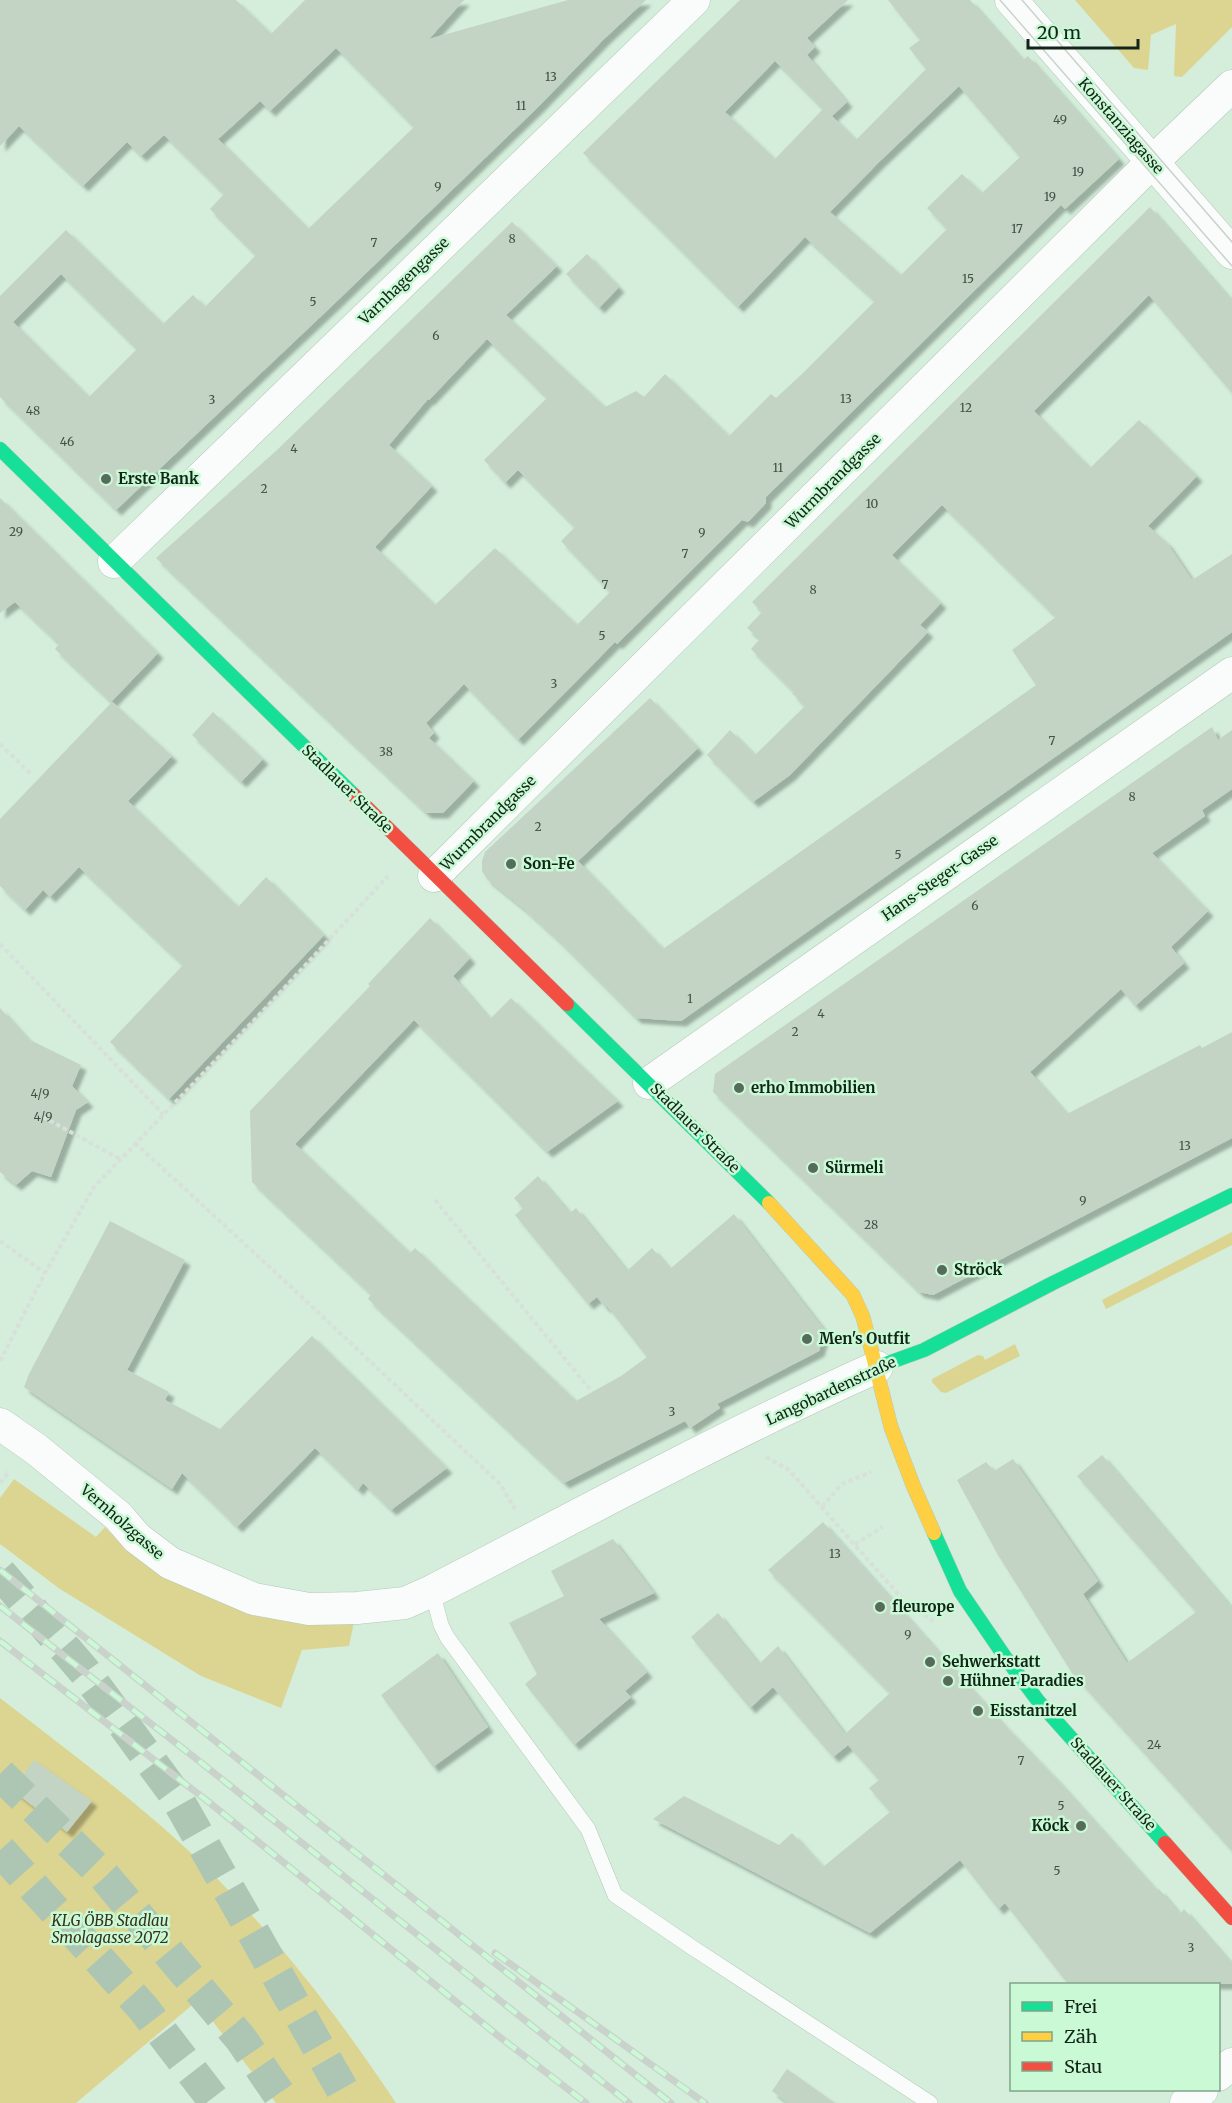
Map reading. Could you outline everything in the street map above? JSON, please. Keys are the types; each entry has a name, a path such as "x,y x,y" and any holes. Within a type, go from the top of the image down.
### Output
{"street":[{"name":"Varnhagengasse","path":"114,562 694,0"},
{"name":"Konstanziagasse","path":"1011,0 1232,253"},
{"name":"Wurmbrandgasse","path":"434,876 1232,86"},
{"name":"Stadlauer Straße","path":"0,449 749,1182 853,1294 863,1317 891,1427 913,1485 960,1591 1039,1702 1232,1918"},
{"name":"Hans-Steger-Gasse","path":"649,1083 1232,673"},
{"name":"Langobardenstraße","path":"432,1591 690,1458 877,1367 924,1350 1053,1283 1232,1195"},
{"name":"Vernholzgasse","path":"0,1424 36,1449 118,1516 137,1538 170,1563 254,1599 309,1609 357,1608 405,1603 432,1591"},
{"path":"1220,2073 1232,2064"},
{"path":"1186,2103 1201,2091"}],"lane":[{"path":"432,1591 441,1625 447,1637 588,1829 615,1895 930,2103"}],"path":[{"path":"0,744 31,774"},
{"path":"0,1361 93,1187 264,1010 393,871"},
{"path":"0,944 163,1114"},
{"path":"43,1117 120,1159"},
{"path":"135,1143 500,1484 518,1515"},
{"path":"435,1200 592,1392"},
{"path":"0,1240 45,1273"},
{"path":"760,1454 789,1470 905,1602 933,1621"},
{"path":"0,1467 8,1473 0,1483"},
{"path":"822,1507 842,1484 877,1470"},
{"path":"855,1544 883,1527"}],"green space":[{"path":"1075,0 1232,0 1232,27 1182,77 1174,76 1176,24 1151,35 1148,70 1134,68"},
{"path":"1232,1232 1232,1245 1106,1309 1102,1300"},
{"path":"1015,1344 1020,1356 946,1393 941,1392 932,1382 932,1379 978,1355 983,1356 985,1360"},
{"path":"14,1479 96,1537 105,1527 121,1544 150,1564 354,1622 349,1646 302,1650 281,1708 201,1676 60,1589 0,1544 0,1498"},
{"name":"KLG ÖBB Stadlau Smolagasse 2072","path":"0,1698 129,1799 217,1879 282,1949 312,1986 396,2103 276,2103 197,2001 76,2103 0,2103"}],"building":[{"path":"0,0 236,0 271,34 305,0 464,0 429,39 568,0 646,0 335,303 116,510 0,397 0,296 66,230 163,324 193,295 205,307 256,255 210,209 224,194 164,135 141,156 127,142 83,186 19,126 0,146","holes":["336,48 414,127 308,229 218,139 260,101 270,111","61,274 137,349 89,397 13,322"]},
{"path":"740,0 848,0 807,38 815,47 807,55 847,102 832,116 856,140 926,69 909,48 920,40 888,0 970,0 1023,60 1028,56 1119,159 1065,209 1061,205 766,497 766,503 748,522 742,520 617,644 615,642 518,740 464,684 426,723 434,733 429,738 474,781 443,813 426,813 156,558 277,450 512,222 557,266 506,315 605,407 636,391 644,397 665,374 729,436 771,394 776,398 875,301 805,237 738,307 583,153","holes":["775,61 823,109 775,159 725,112","959,86 1020,157 982,193 962,174 927,208 947,229 901,275 830,212","487,339 547,398 484,460 505,483 518,470 575,527 561,541 610,592 577,625 495,548 435,605 375,547 432,486 389,445"]},
{"path":"1150,207 1232,301 1232,393 1149,295 1034,411 1090,468 1139,420 1197,476 1148,526 1167,543 1192,580 1232,554 1232,632 681,1021 636,1018 558,940 487,879 482,871 485,852 650,698 698,748 578,861 663,949 1036,685 1012,650 1056,617 942,505 892,555 941,603 920,625 928,632 790,775 753,802 707,755 730,730 755,755 805,706 751,649 760,639 747,628 762,612 752,602"},
{"path":"587,254 619,287 599,308 566,274"},
{"path":"0,498 158,653 111,702 55,649 59,644 15,602 0,613"},
{"path":"112,702 172,756 128,801 238,907 266,877 324,935 169,1099 110,1042 183,965 79,867 50,897 43,890 25,910 0,886 0,819"},
{"path":"213,712 263,759 241,782 192,735"},
{"path":"1212,727 1218,740 1232,730 1232,789 1202,810 1205,816 1152,853 1208,911 1171,947 1184,963 1135,1006 1121,989 1030,1072 1067,1114 1200,1045 1202,1048 1232,1032 1232,1138 933,1295 919,1292 713,1092 715,1074"},
{"path":"430,918 470,958 453,976 490,1019 511,998 618,1101 547,1152 414,1020 295,1144 410,1253 415,1248 576,1401 621,1376 647,1357 607,1306 605,1307 597,1297 588,1304 515,1215 523,1208 514,1198 538,1176 570,1213 576,1208 627,1271 652,1248 670,1269 734,1214 825,1331 819,1351 717,1404 720,1408 690,1428 685,1421 564,1483 368,1299 371,1294 252,1182 250,1111 370,986 368,984"},
{"path":"0,1008 28,1039 81,1065 72,1086 88,1102 76,1110 51,1177 32,1171 16,1185 0,1172"},
{"path":"110,1221 185,1260 127,1370 169,1392 165,1400 220,1429 312,1336 447,1468 391,1510 363,1483 358,1490 315,1448 237,1527 182,1473 172,1489 24,1387"},
{"path":"1102,1455 1232,1608 1232,1851 1072,1673 998,1555 957,1480 986,1462 994,1471 1013,1459 1098,1581 1083,1594 1127,1663 1196,1612 1077,1476"},
{"path":"823,1522 1001,1722 1058,1781 1157,1891 1159,1889 1180,1914 1184,1909 1232,1964 1232,1984 1067,1983 1005,1903 998,1909 960,1860 870,1933 653,1819 684,1796 779,1845 792,1833 823,1867 890,1812 869,1788 879,1780 848,1745 833,1757 773,1687 750,1708 691,1637 718,1613 759,1664 778,1646 845,1734 890,1693 768,1570"},
{"path":"613,1539 654,1593 599,1619 647,1672 625,1691 631,1697 574,1745 525,1684 537,1674 509,1623 564,1596 551,1571"},
{"path":"438,1653 488,1727 433,1767 381,1695"},
{"path":"34,1760 92,1801 67,1832 12,1790"},
{"path":"787,2069 835,2103 788,2103 772,2091"}],"tunnel":[{"path":"0,1573 85,1672 174,1793 350,2103"},
{"path":"0,1774 105,1877 241,2039 285,2103"},
{"path":"0,1850 143,2008 216,2103"}],"tram line":[{"path":"1000,0 1232,266"},
{"path":"1022,0 1232,242"}],"railway":[{"path":"0,1570 671,2103"},
{"path":"0,1606 629,2103"},
{"path":"0,1641 210,1803 501,2038 586,2103"},
{"path":"495,1953 705,2103"}],"traffic: fast":[{"path":"0,449 354,795"},
{"path":"567,1004 769,1203"},
{"path":"877,1367 924,1350 1053,1283 1232,1195"},
{"path":"934,1533 960,1591 1005,1657 1039,1702 1165,1843"}],"traffic: slow":[{"path":"769,1203 853,1295 863,1317 891,1427 934,1533"}],"traffic: jam":[{"path":"354,795 567,1004"},
{"path":"1165,1843 1232,1918"}],"place":[{"name":"Erste Bank","path":"106,479"},
{"name":"Son-Fe","path":"511,864"},
{"name":"erho Immobilien","path":"739,1088"},
{"name":"Sürmeli","path":"813,1168"},
{"name":"Ströck","path":"942,1270"},
{"name":"Men's Outfit","path":"807,1339"},
{"name":"fleurope","path":"880,1607"},
{"name":"Sehwerkstatt","path":"930,1662"},
{"name":"Hühner Paradies","path":"948,1681"},
{"name":"Eisstanitzel","path":"978,1711"},
{"name":"Köck","path":"1081,1826"}]}
